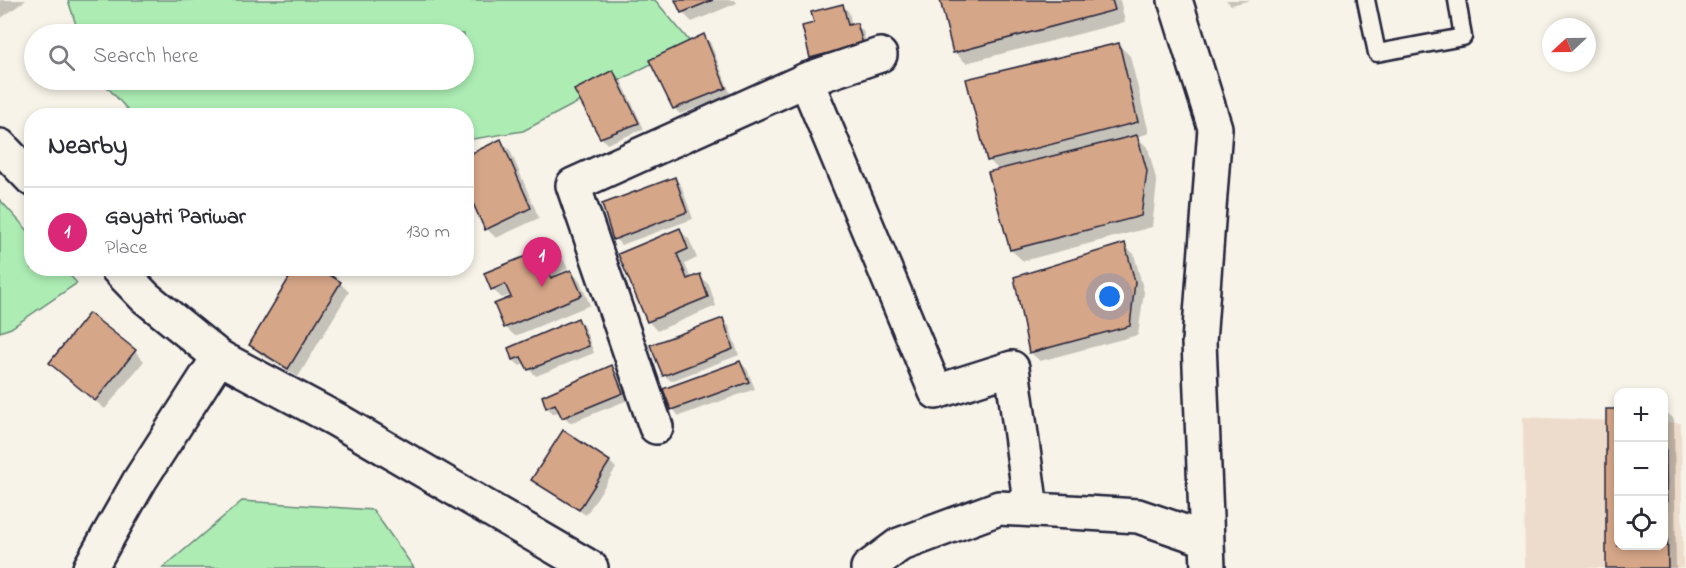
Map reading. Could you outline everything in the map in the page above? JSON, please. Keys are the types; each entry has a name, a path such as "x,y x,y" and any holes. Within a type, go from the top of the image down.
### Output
{"street":[{"path":"1175,0 1215,129 1199,342 1207,554"},
{"path":"656,427 573,185 806,80 880,55"},
{"path":"806,80 936,392 1012,368 1030,509"},
{"path":"0,146 24,171"},
{"path":"125,276 145,297 219,357 337,420 591,568"},
{"path":"90,568 140,480 219,357"},
{"path":"868,568 899,545 999,508 1138,516 1207,554"}],"lane":[{"path":"1366,0 1377,52 1463,37 1456,0"}],"shaded area":[{"path":"1523,417 1614,421 1614,550 1668,550 1668,422 1681,423 1683,568 1525,568"}],"green space":[{"path":"68,0 655,0 691,43 523,131 474,139 474,108 126,108 110,90 474,90 474,24 76,24"},
{"path":"0,200 24,226 24,276 70,276 77,283 11,328 0,332"},
{"path":"242,501 373,510 414,568 163,568"}],"building":[{"path":"675,0 713,0 681,13"},
{"path":"940,0 1112,0 1115,10 953,53"},
{"path":"843,4 848,25 857,23 863,44 810,58 802,26 814,23 811,12"},
{"path":"704,34 726,88 673,109 649,60"},
{"path":"1119,43 1138,122 987,161 966,79"},
{"path":"613,70 639,123 600,138 574,90"},
{"path":"1137,135 1147,171 1141,216 1010,250 988,172"},
{"path":"501,139 531,208 485,230 474,206 474,152"},
{"path":"675,177 687,212 613,240 602,204"},
{"path":"680,228 688,249 677,254 687,279 700,274 708,297 647,322 618,254"},
{"path":"1125,243 1135,282 1130,326 1029,353 1014,277"},
{"path":"553,245 559,260 546,265 551,278 571,270 582,295 504,328 494,304 511,297 505,284 491,290 484,273"},
{"path":"290,276 332,276 341,282 288,369 249,345"},
{"path":"89,313 136,350 95,401 49,363"},
{"path":"578,318 589,346 528,370 521,357 512,360 508,348"},
{"path":"723,318 733,349 663,376 650,345"},
{"path":"740,361 749,382 671,410 663,389"},
{"path":"612,365 623,393 562,418 555,404 546,408 542,396"},
{"path":"1606,409 1614,409 1614,550 1668,550 1668,568 1606,568"},
{"path":"563,430 610,461 579,510 531,480"}],"place":[{"name":"Gayatri Pariwar","path":"542,287"}]}
